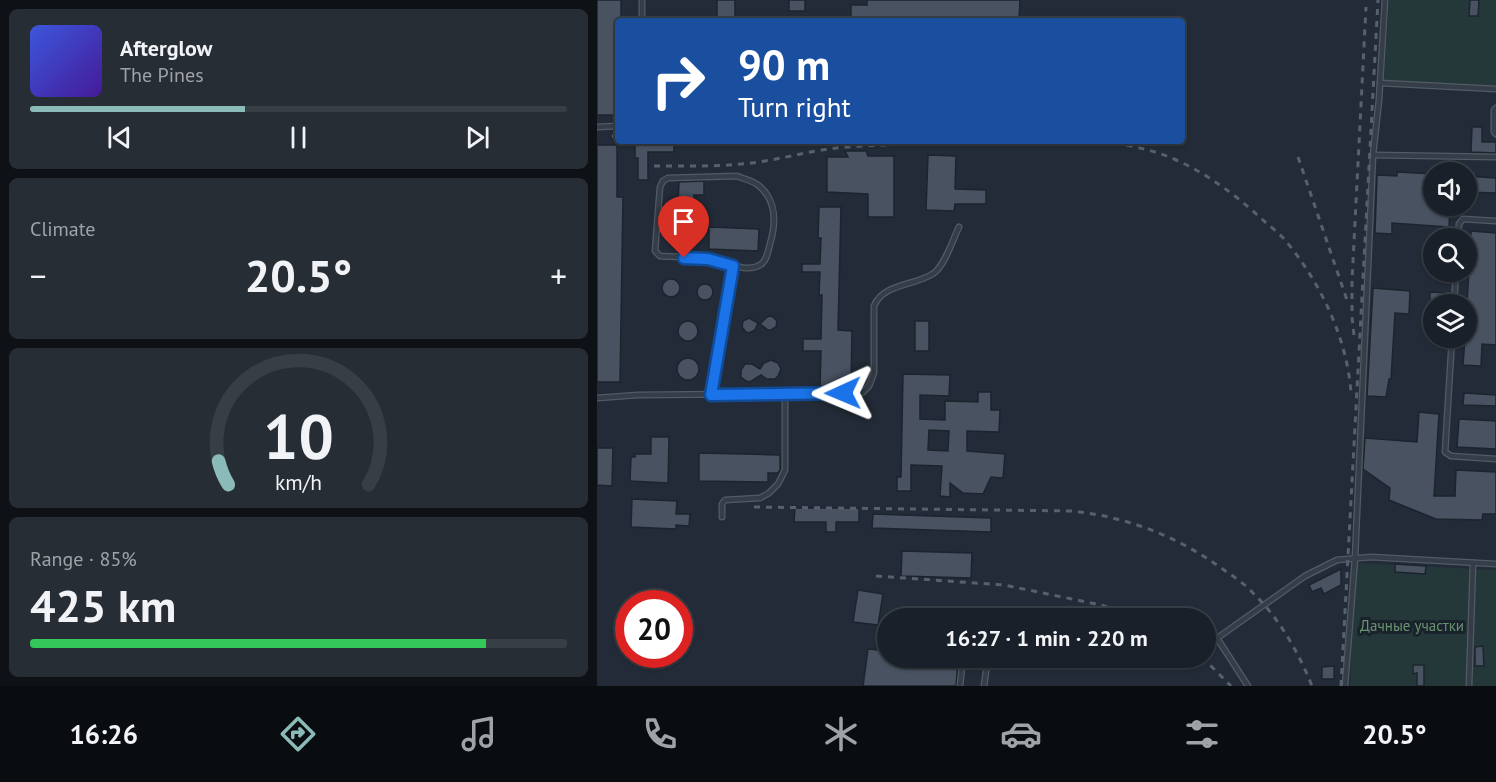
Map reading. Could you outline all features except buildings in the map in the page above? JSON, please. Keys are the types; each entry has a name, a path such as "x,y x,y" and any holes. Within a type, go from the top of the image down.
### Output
{"lane":[{"path":"642,0 642,18"},
{"path":"1345,686 1355,558 1373,155 1385,0"},
{"path":"1380,82 1496,89"},
{"path":"1496,108 1494,110 1494,132 1496,134"},
{"path":"597,127 615,126"},
{"path":"1373,155 1496,157"},
{"path":"737,176 757,184 767,194 775,217 766,258 760,265 747,268 733,266 708,259 660,256 655,251 660,187 663,181 668,178 737,176"},
{"path":"1459,228 1463,219 1496,221"},
{"path":"597,398 638,395 863,393 874,374 873,306 876,300 883,293 933,274 940,268 959,227"},
{"path":"711,395 733,266"},
{"path":"1451,348 1445,452 1451,456 1496,459"},
{"path":"722,517 722,504 725,500 760,498 778,484 785,470 785,394"},
{"path":"1248,686 1217,638 1312,573 1337,560 1371,557 1496,564"},
{"path":"1469,686 1473,563"},
{"path":"960,686 962,668"},
{"path":"984,686 986,668"}],"green space":[{"path":"1389,0 1496,0 1496,88 1384,80"},
{"name":"Дачные участки","path":"1355,563 1496,570 1496,686 1350,686"}],"railway":[{"path":"1341,686 1378,0"},
{"path":"1354,335 1352,281 1366,7"},
{"path":"654,166 733,165 836,148 913,144"},
{"path":"1119,144 1148,150 1187,165 1233,194 1283,237 1310,274 1330,311 1344,351 1351,393"},
{"path":"1298,157 1347,300"},
{"path":"754,507 1072,511 1113,518 1152,530 1207,558 1247,587 1280,625 1301,661 1312,686"},
{"path":"876,576 1004,585 1110,608"},
{"path":"1213,668 1231,686"}],"route":[{"path":"684,258 708,259 733,266 711,395 843,393"}]}
